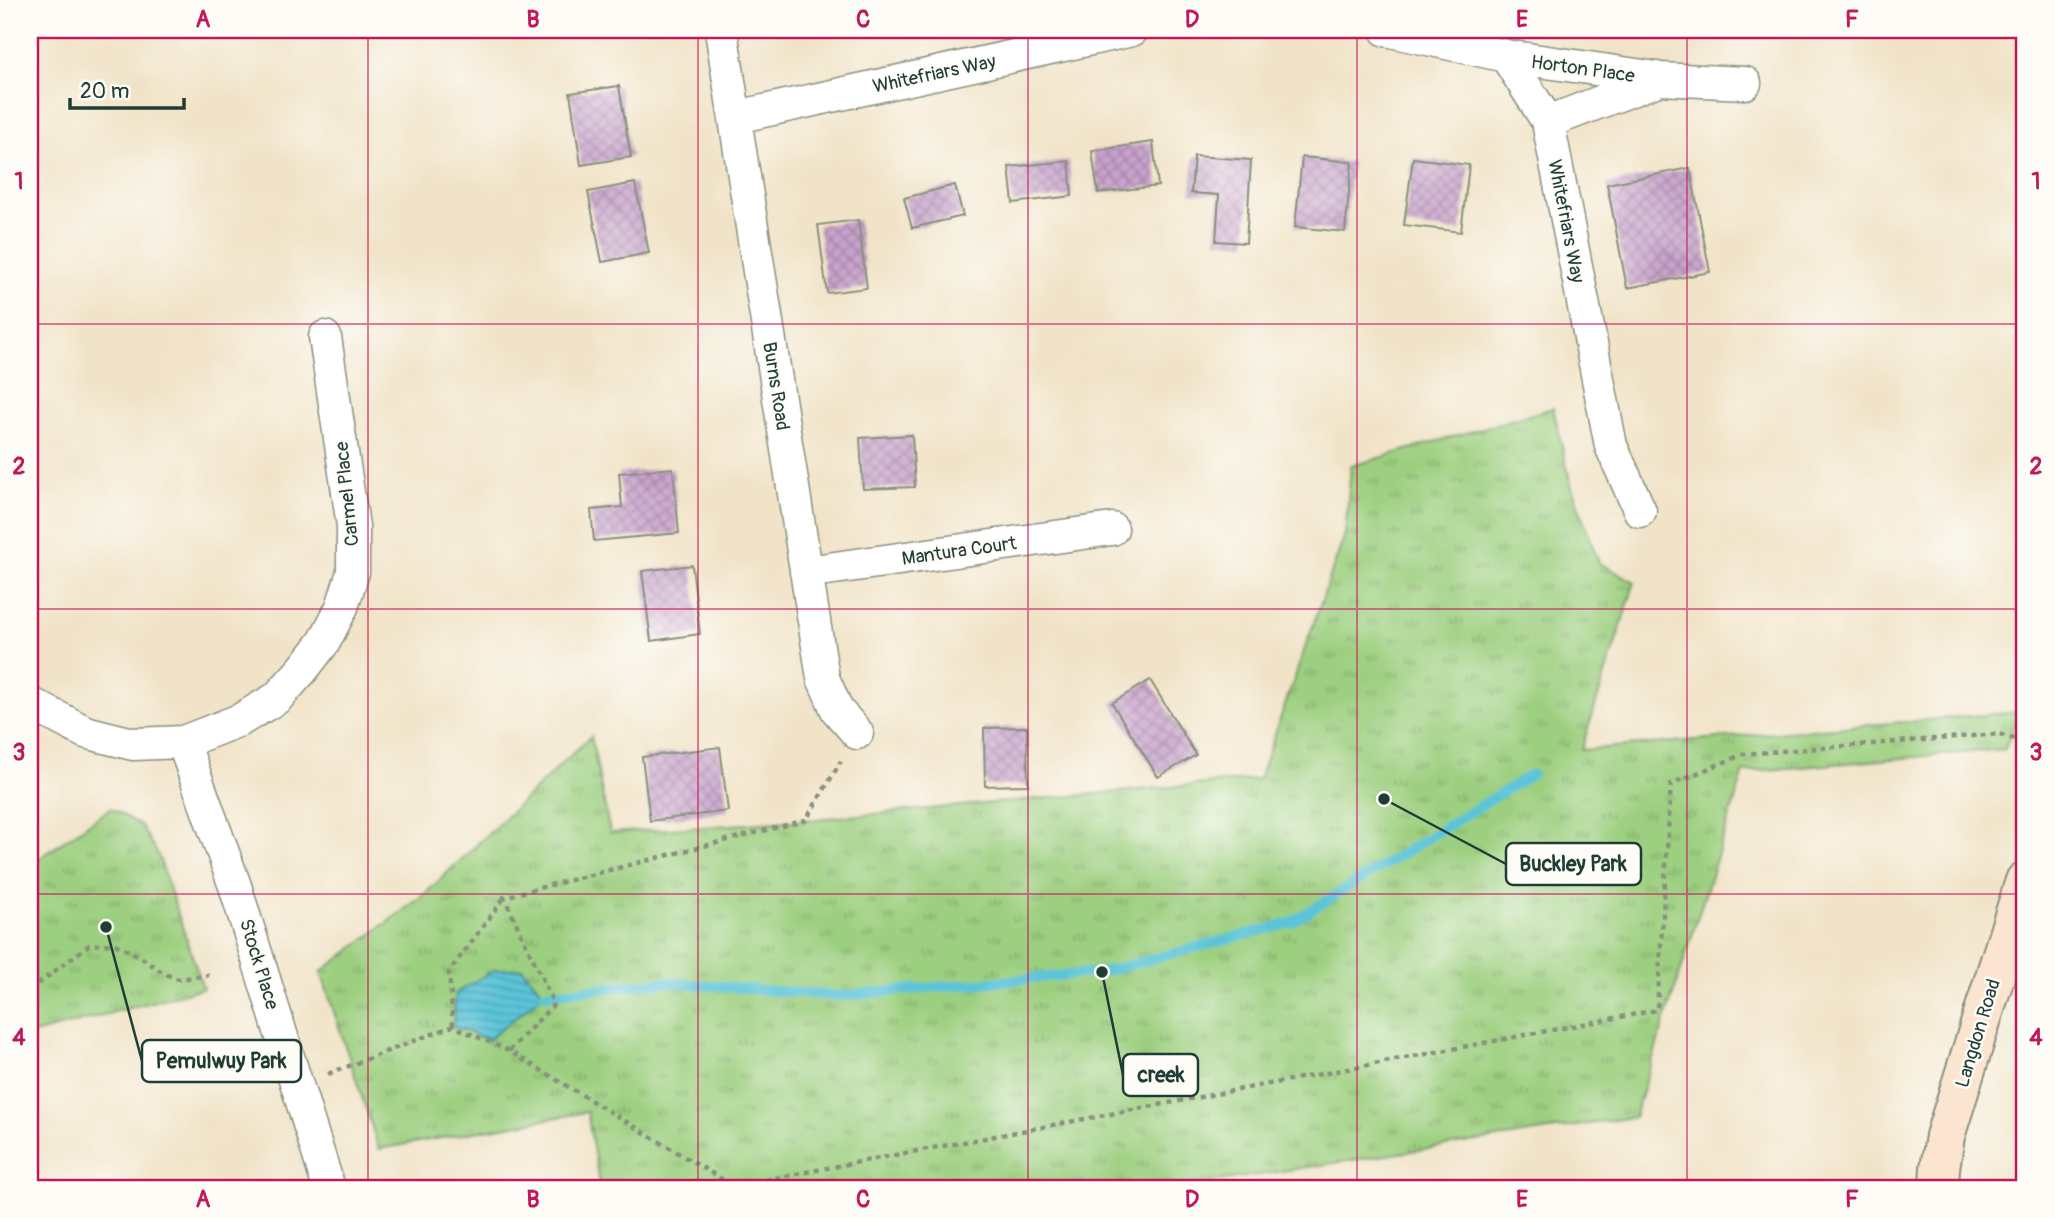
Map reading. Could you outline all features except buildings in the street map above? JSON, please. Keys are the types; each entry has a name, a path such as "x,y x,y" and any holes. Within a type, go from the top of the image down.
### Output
{"street":[{"name":"Burns Road","path":"722,30 823,678 837,710 857,733"},
{"name":"Whitefriars Way","path":"736,117 1132,30"},
{"path":"1386,30 1506,56"},
{"name":"Whitefriars Way","path":"1506,56 1548,122 1611,446 1640,511"},
{"name":"Horton Place","path":"1506,56 1660,79 1745,83"},
{"name":"Horton Place","path":"1548,122 1660,79"},
{"name":"Carmel Place","path":"30,703 85,732 133,744 183,742 240,720 277,698 303,669 324,642 342,607 353,572 353,526 325,337"},
{"name":"Mantura Court","path":"806,572 1112,529"},
{"name":"Stock Place","path":"183,742 235,886 329,1188"},
{"name":"Langdon Road","path":"1939,1188 1945,1136 2025,881"}],"path":[{"path":"453,1026 449,972 504,897 806,820 857,733"},
{"path":"298,1086 453,1026 509,1051 732,1187 1657,1010 1671,784 1744,754 1999,734 2019,740"},
{"path":"504,897 554,1004 509,1051"},
{"path":"30,990 89,945 115,944 165,974 179,979 209,975"}],"green space":[{"path":"1553,408 1571,485 1599,563 1635,582 1581,750 2019,712 2005,749 1744,772 1634,1117 1172,1188 600,1188 587,1112 379,1149 321,972 425,894 591,736 610,833 806,820 1259,779 1345,534 1351,466"},
{"path":"111,808 141,826 158,855 203,988 30,1035 30,865"}],"water":[{"path":"522,968 544,994 488,1040 453,1026 456,993 494,970"}],"waterway":[{"path":"544,994 665,982 839,996 1102,972 1290,923 1532,774"}],"place":[{"name":"Buckley Park","path":"1384,799"},
{"name":"Pemulwuy Park","path":"106,927"},
{"name":"creek","path":"1102,972"}]}
